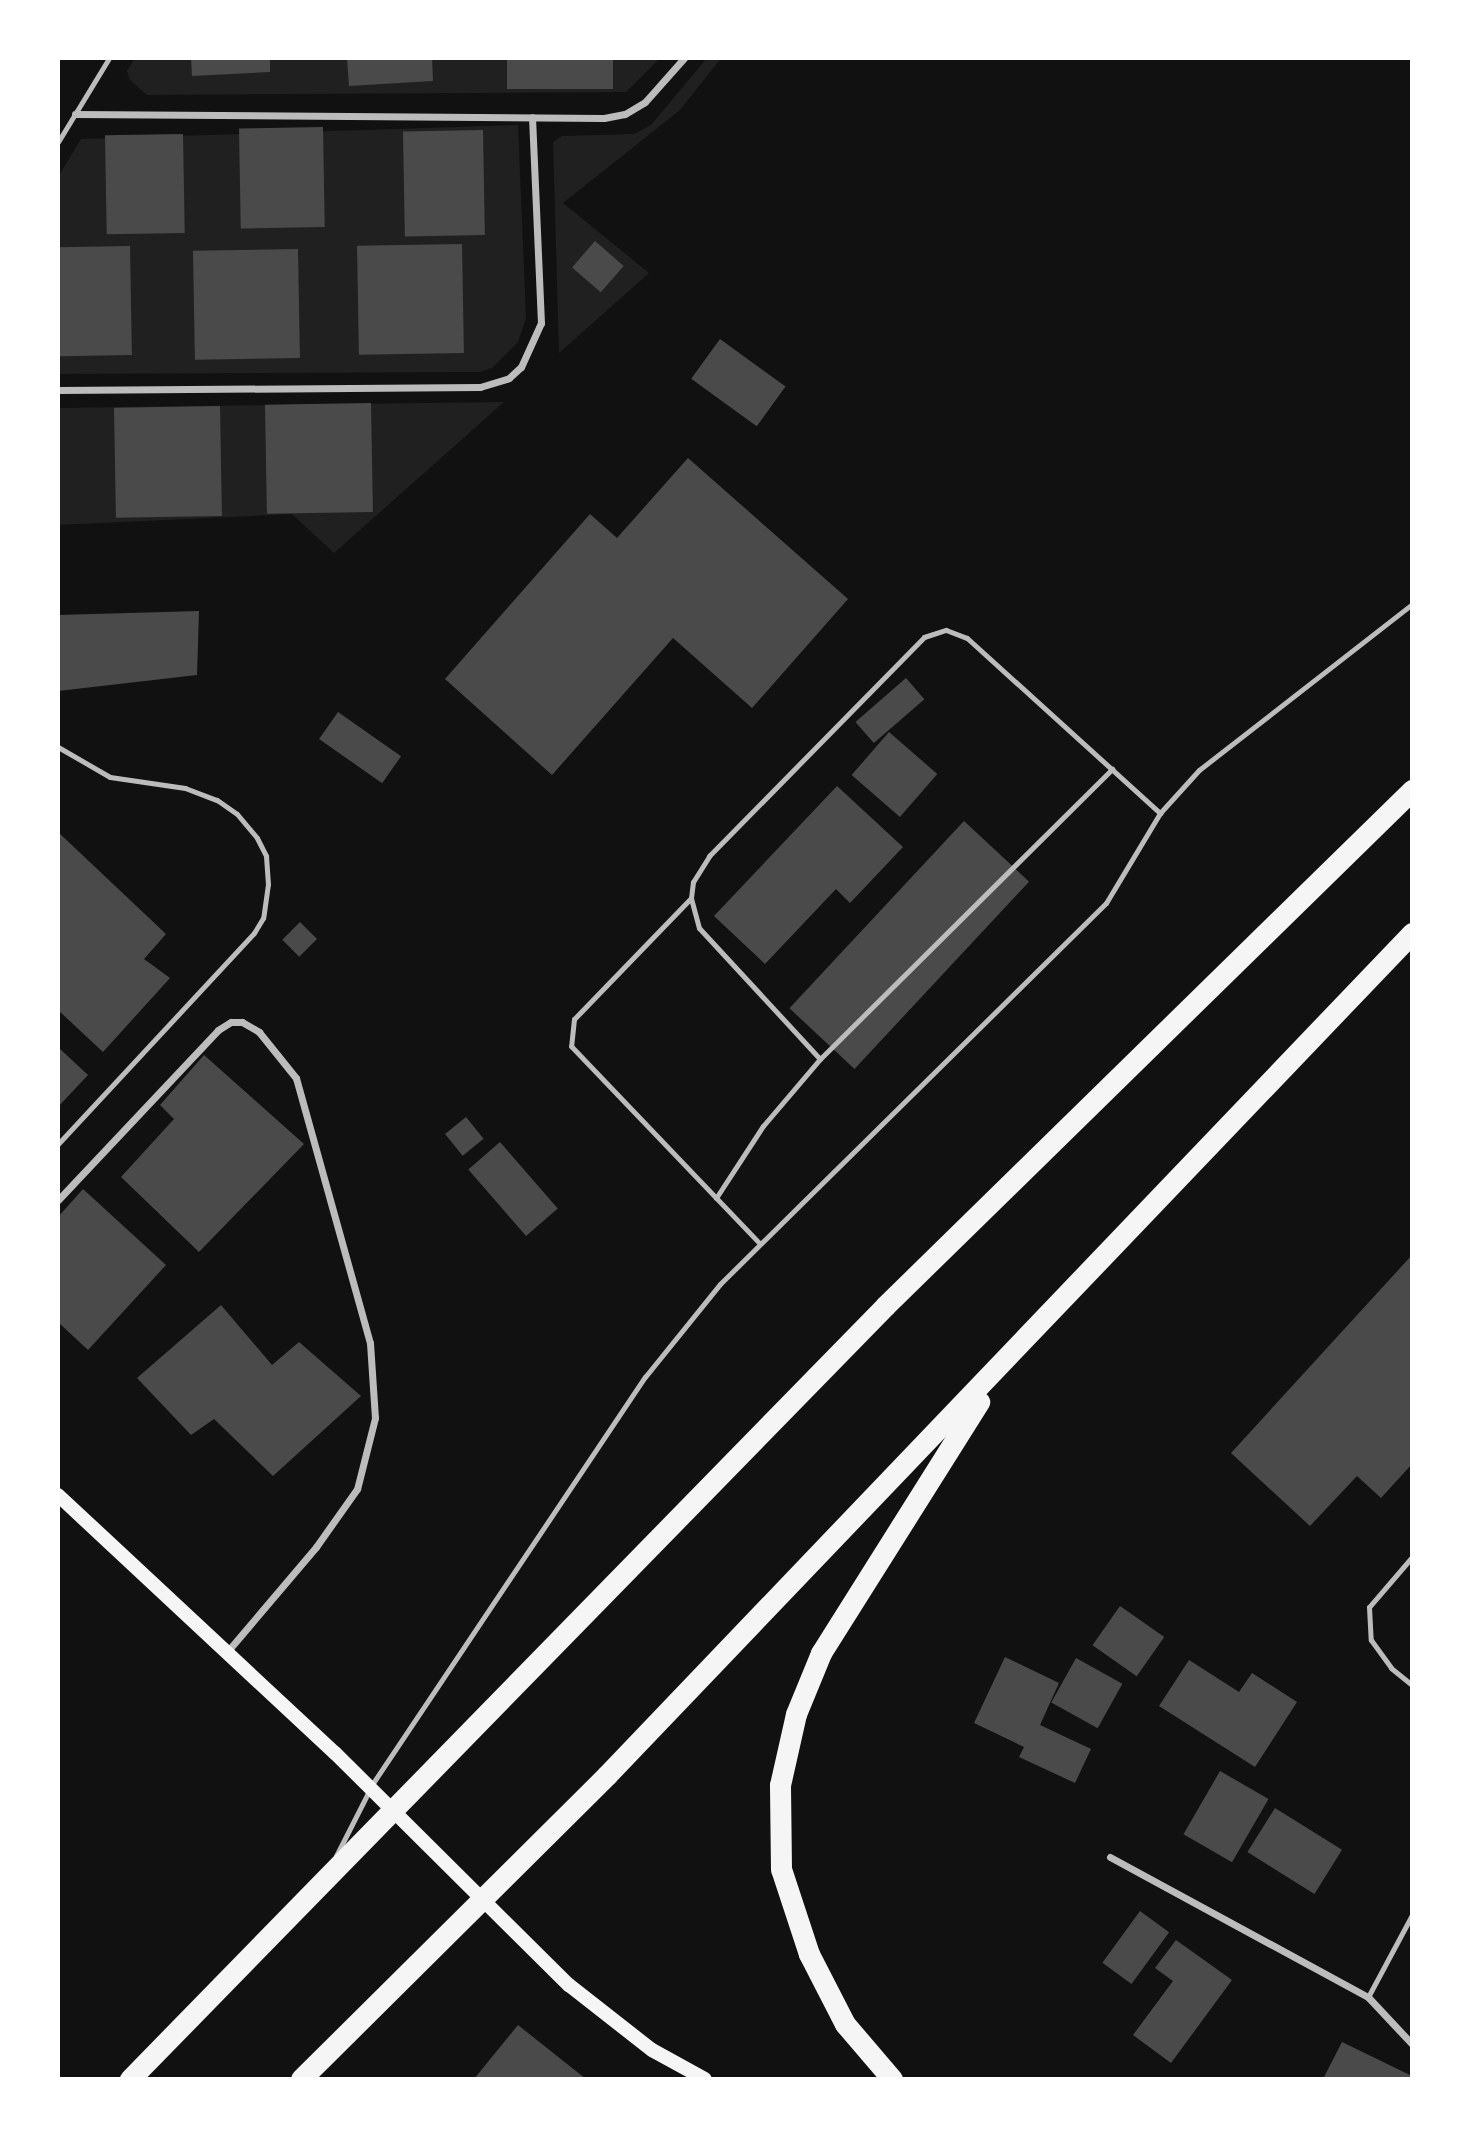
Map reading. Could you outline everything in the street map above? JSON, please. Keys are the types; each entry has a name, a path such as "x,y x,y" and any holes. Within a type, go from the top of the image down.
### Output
{"highway":[{"path":"130,2079 885,1306 1412,790"},
{"path":"301,2079 607,1775 1412,933"},
{"path":"892,2079 845,2024 809,1954 781,1869 780,1786 796,1714 821,1653 1006,1360"}],"main road":[{"path":"58,1495 335,1753 569,1985 652,2050 705,2079"}],"street":[{"path":"75,114 532,117 625,114 645,102 684,58"},
{"path":"58,390 480,387 509,378 521,367 541,323 532,117"},
{"path":"58,1200 218,1030 231,1022 242,1022 259,1032 296,1078 370,1343 375,1418 357,1489 316,1547 226,1653"},
{"path":"1110,1857 1368,1997 1412,2044"}],"lane":[{"path":"58,142 109,58"},
{"path":"327,1878 373,1783 645,1377 759,1243 1106,903 1160,813 1206,763 1412,604"},
{"path":"759,1243 578,1058 570,1032 583,1009 691,898 699,868 709,856 915,645 934,632 946,630 967,638 1160,813"},
{"path":"58,747 110,776 185,788 217,800 237,814 257,838 266,856 268,884 263,918 254,933 58,1144"},
{"path":"716,1198 763,1126 820,1059 1112,769"},
{"path":"691,898 699,928 820,1059"},
{"path":"1412,1557 1369,1607 1371,1640 1391,1668 1412,1685"},
{"path":"1368,1997 1412,1915"}],"shaded area":[{"path":"135,58 660,58 626,92 147,95 130,80 127,71"},
{"path":"707,58 721,58 680,110 563,203 649,273 559,353 553,142 562,136 634,134 651,125"},
{"path":"518,125 526,318 518,342 492,368 480,372 58,374 58,177 81,139"},
{"path":"504,402 334,553 292,514 58,525 58,408"}],"building":[{"path":"191,58 270,58 270,72 192,76"},
{"path":"347,58 432,58 433,81 349,86"},
{"path":"507,58 613,58 613,89 507,89"},
{"path":"323,127 325,227 241,228 239,128"},
{"path":"483,130 485,235 405,236 403,131"},
{"path":"183,134 185,233 107,234 105,135"},
{"path":"595,241 624,266 601,292 572,267"},
{"path":"462,244 464,353 359,355 357,246"},
{"path":"130,246 132,355 60,356 58,247"},
{"path":"298,249 300,358 195,360 193,251"},
{"path":"720,339 786,387 757,426 691,379"},
{"path":"371,403 373,512 267,514 265,405"},
{"path":"220,406 222,516 116,518 114,408"},
{"path":"688,458 848,599 752,708 673,638 552,775 445,679 590,514 617,538"},
{"path":"199,611 197,675 58,691 58,615"},
{"path":"906,678 924,699 874,743 855,722"},
{"path":"338,712 401,756 382,783 319,739"},
{"path":"889,732 937,774 900,817 852,775"},
{"path":"837,786 903,847 850,903 836,889 765,964 714,916"},
{"path":"964,821 1029,882 854,1069 789,1008"},
{"path":"58,832 166,934 144,959 170,978 103,1052 58,1010"},
{"path":"300,922 317,939 299,957 282,940"},
{"path":"58,1047 88,1075 58,1107"},
{"path":"204,1055 304,1144 199,1252 121,1177 174,1119 160,1105"},
{"path":"466,1117 484,1139 463,1156 445,1134"},
{"path":"500,1142 558,1208 526,1236 468,1170"},
{"path":"83,1189 166,1265 88,1350 58,1322 58,1217"},
{"path":"1412,1255 1412,1464 1381,1498 1357,1476 1310,1526 1231,1453"},
{"path":"221,1305 272,1365 299,1342 361,1396 273,1476 214,1419 191,1435 137,1378"},
{"path":"1120,1606 1164,1637 1137,1676 1092,1645"},
{"path":"1005,1657 1059,1683 1040,1725 1091,1749 1075,1783 1019,1757 1024,1747 974,1723"},
{"path":"1076,1658 1122,1684 1098,1728 1051,1703"},
{"path":"1189,1660 1239,1692 1252,1673 1297,1702 1255,1767 1159,1706"},
{"path":"1220,1771 1268,1799 1232,1862 1184,1834"},
{"path":"1275,1808 1342,1850 1314,1894 1247,1852"},
{"path":"1140,1911 1169,1932 1132,1984 1102,1963"},
{"path":"1176,1940 1232,1980 1171,2063 1133,2035 1173,1981 1155,1968"},
{"path":"518,2025 586,2079 474,2079"},
{"path":"1342,2042 1412,2076 1412,2079 1323,2079"}]}
